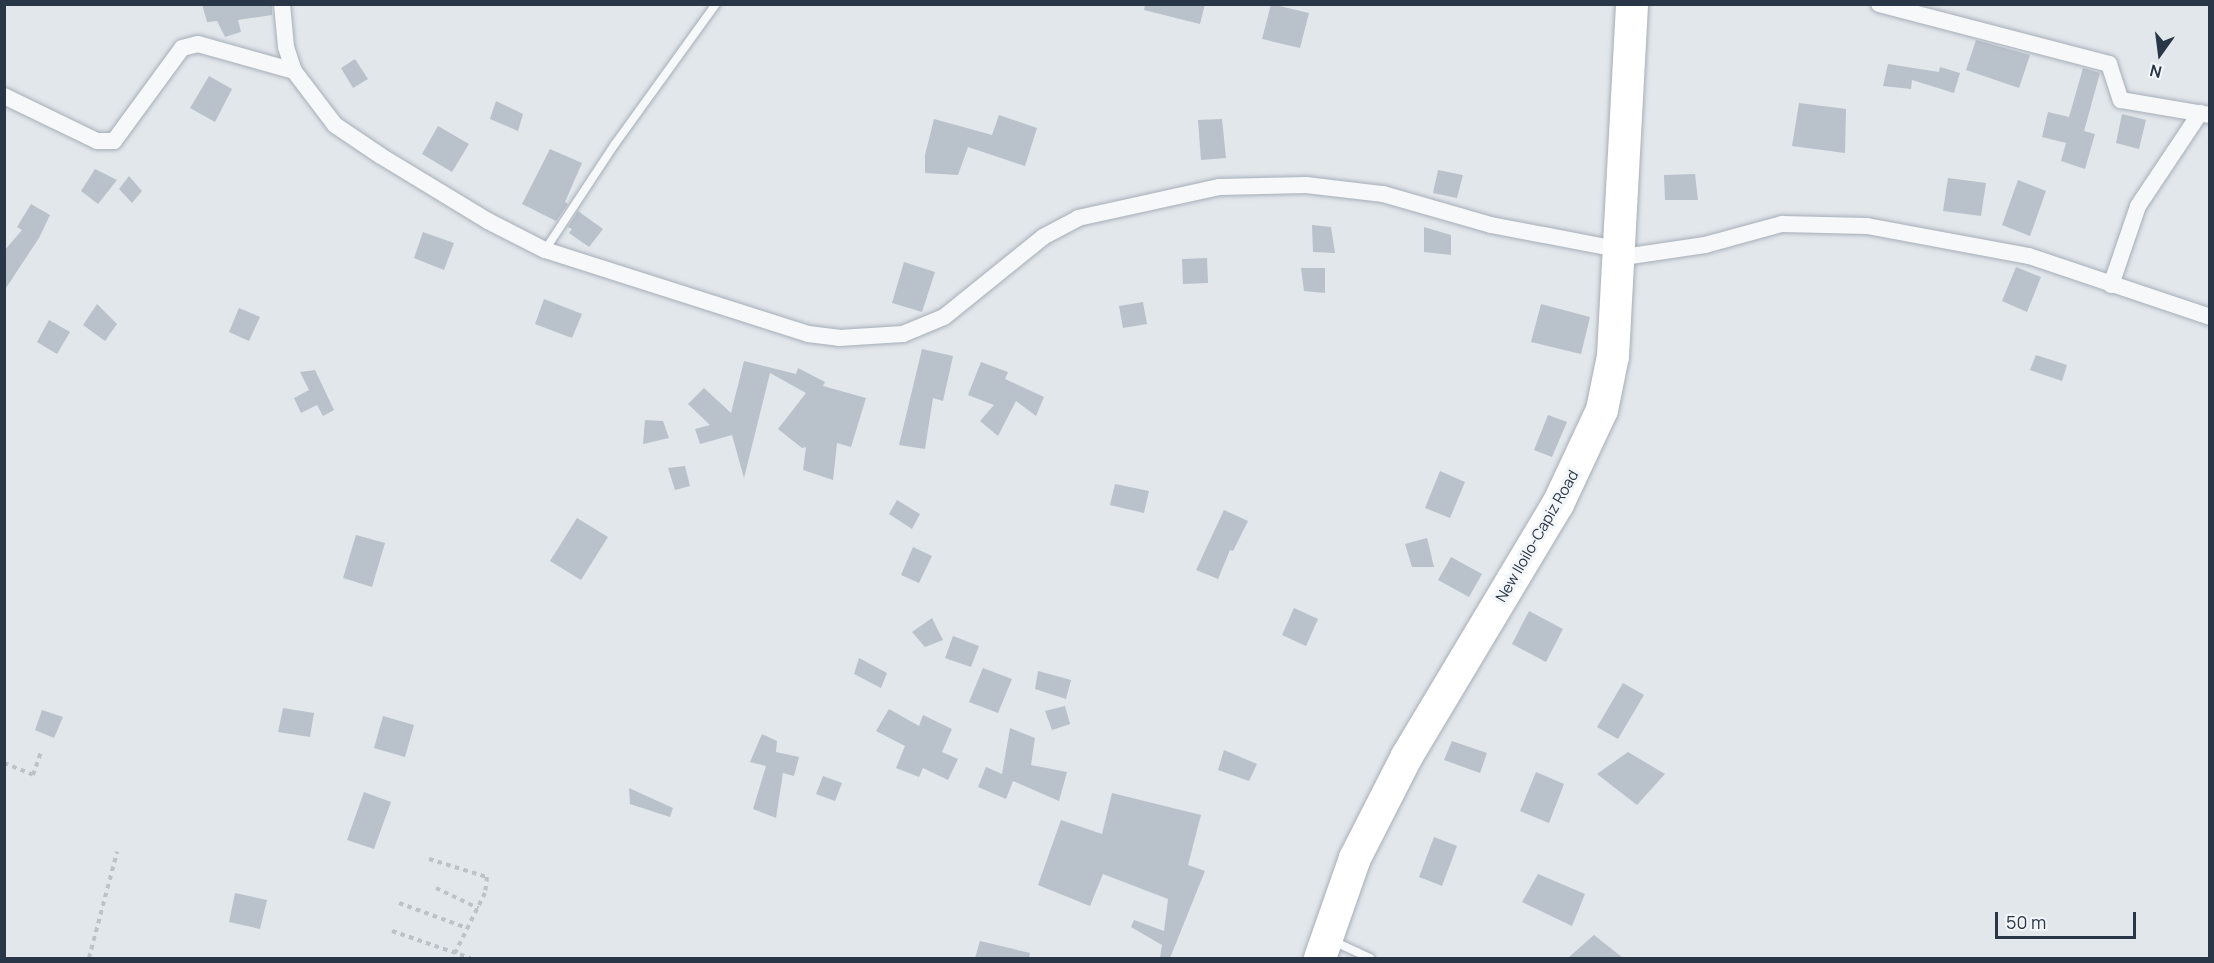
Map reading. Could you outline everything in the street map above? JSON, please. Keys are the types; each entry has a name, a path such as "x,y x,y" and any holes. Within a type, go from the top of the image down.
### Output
{"highway":[{"name":"New Iloilo-Capiz Road","path":"1324,948 1355,858 1407,756 1558,504 1602,410 1613,356 1632,4"}],"street":[{"path":"282,4 286,47 294,71 334,125 488,221 546,250 808,334 848,338 903,334 944,317 1043,237 1078,218 1219,187 1306,185 1383,194 1491,225 1617,254 1705,245 1782,224 1867,226 2029,256 2210,317"},
{"path":"1879,4 2109,64 2121,100 2205,114 2138,206 2111,285"},
{"path":"4,96 97,141 114,141 182,48 198,44 294,71"}],"lane":[{"path":"546,250 615,144 716,4"},
{"path":"1324,948 1370,958"}],"path":[{"path":"4,764 33,775 41,752"},
{"path":"89,958 117,852"},
{"path":"429,859 487,878 478,908 455,953"},
{"path":"436,888 478,908"},
{"path":"399,903 467,928"},
{"path":"392,932 470,958"}],"building":[{"path":"202,4 272,4 272,15 238,20 241,32 225,37 217,21 207,22"},
{"path":"1145,4 1205,4 1200,24 1144,10"},
{"path":"1271,4 1309,13 1300,48 1262,39"},
{"path":"1976,40 2030,55 2019,88 1966,70"},
{"path":"355,59 368,79 353,88 341,68"},
{"path":"1888,64 1939,72 1940,67 1960,73 1954,93 1912,80 1911,89 1883,86"},
{"path":"2083,68 2100,73 2084,131 2095,134 2085,169 2061,161 2066,143 2042,137 2048,112 2069,117"},
{"path":"209,76 232,89 215,122 190,108"},
{"path":"496,101 523,114 518,131 490,119"},
{"path":"1799,103 1846,109 1845,153 1792,146"},
{"path":"2122,114 2146,120 2139,149 2116,143"},
{"path":"999,115 1037,128 1025,166 968,147 958,175 925,173 925,155 934,119 992,135"},
{"path":"1222,119 1226,158 1201,160 1198,120"},
{"path":"438,126 469,144 452,172 422,154"},
{"path":"550,149 582,163 565,202 568,204 556,221 522,204"},
{"path":"95,169 117,180 98,204 81,191"},
{"path":"1438,170 1463,175 1457,198 1433,193"},
{"path":"1695,174 1698,200 1665,200 1664,175"},
{"path":"129,176 142,191 132,203 119,189"},
{"path":"1948,178 1986,183 1981,216 1943,211"},
{"path":"2018,180 2046,191 2030,236 2002,225"},
{"path":"31,204 50,215 39,238 4,291 4,251 22,230 17,227"},
{"path":"578,211 603,229 589,247 569,233 572,229 568,227"},
{"path":"1312,225 1331,227 1335,253 1313,252"},
{"path":"1424,227 1451,235 1451,255 1424,252"},
{"path":"423,232 454,243 444,270 414,258"},
{"path":"1207,258 1208,283 1183,284 1182,259"},
{"path":"904,262 935,272 922,312 892,303"},
{"path":"2016,267 2041,277 2027,312 2002,301"},
{"path":"1301,268 1325,268 1325,293 1304,291"},
{"path":"544,299 582,314 572,338 535,324"},
{"path":"1143,302 1147,324 1123,328 1119,306"},
{"path":"97,304 117,324 105,341 83,325"},
{"path":"1541,304 1590,317 1581,354 1531,342"},
{"path":"239,308 260,317 249,341 229,332"},
{"path":"49,320 70,332 57,354 37,342"},
{"path":"922,349 953,356 943,401 933,398 925,449 899,445"},
{"path":"2036,355 2067,365 2062,381 2030,370"},
{"path":"744,361 796,374 798,368 825,382 823,386 866,398 851,447 837,443 833,480 803,470 806,447 802,448 778,429 806,393 770,373 744,478 732,435 700,444 695,429 710,425 688,404 704,388 731,413"},
{"path":"981,362 1008,372 1005,379 1044,397 1036,416 1016,401 998,436 980,421 994,405 968,395"},
{"path":"315,370 334,410 323,416 317,405 301,413 294,398 309,390 300,372"},
{"path":"1548,415 1567,422 1552,457 1534,450"},
{"path":"645,420 663,421 669,438 643,444"},
{"path":"685,466 690,486 675,490 668,468"},
{"path":"1440,471 1465,482 1450,518 1425,508"},
{"path":"1115,484 1149,491 1144,513 1110,505"},
{"path":"897,500 920,514 912,529 889,514"},
{"path":"1224,510 1248,521 1233,551 1230,550 1218,579 1196,570"},
{"path":"577,518 608,537 581,580 550,561"},
{"path":"356,535 385,543 372,587 343,578"},
{"path":"1427,538 1434,567 1412,567 1405,544"},
{"path":"913,547 932,556 919,583 901,575"},
{"path":"1451,557 1482,574 1469,597 1438,580"},
{"path":"1294,608 1318,619 1306,646 1282,635"},
{"path":"1529,611 1563,629 1546,662 1512,644"},
{"path":"932,618 943,640 925,647 912,632"},
{"path":"953,636 979,646 971,667 945,658"},
{"path":"859,658 887,673 881,688 854,674"},
{"path":"983,668 1012,679 998,713 969,702"},
{"path":"1038,671 1071,680 1066,699 1035,689"},
{"path":"1623,683 1644,695 1618,739 1597,727"},
{"path":"1065,706 1070,724 1052,730 1045,711"},
{"path":"283,708 314,713 310,737 278,732"},
{"path":"889,709 919,726 923,715 952,729 942,752 958,759 948,780 923,768 919,777 896,768 905,746 876,731"},
{"path":"42,710 63,717 54,738 35,730"},
{"path":"383,716 414,725 405,757 374,748"},
{"path":"1010,728 1035,738 1031,765 1067,772 1059,801 1013,781 1006,799 978,787 986,767 1002,774"},
{"path":"762,734 777,741 776,752 799,757 794,776 783,773 776,818 753,809 766,766 750,762"},
{"path":"1452,741 1487,753 1480,773 1444,760"},
{"path":"1224,750 1257,764 1249,781 1218,770"},
{"path":"1628,752 1665,774 1637,805 1597,774"},
{"path":"1536,772 1564,784 1549,823 1520,811"},
{"path":"823,776 842,783 835,801 816,794"},
{"path":"629,788 673,808 670,817 630,804"},
{"path":"364,792 391,802 374,849 347,840"},
{"path":"1112,793 1201,815 1188,865 1205,871 1170,958 1160,958 1162,945 1131,927 1134,920 1164,931 1168,899 1103,874 1090,906 1038,885 1061,820 1102,834"},
{"path":"1434,837 1457,846 1442,886 1419,877"},
{"path":"1538,874 1585,894 1572,926 1522,902"},
{"path":"235,893 267,900 260,929 229,922"},
{"path":"1594,935 1623,958 1568,958"},
{"path":"980,941 1030,953 1029,958 975,958"}]}
